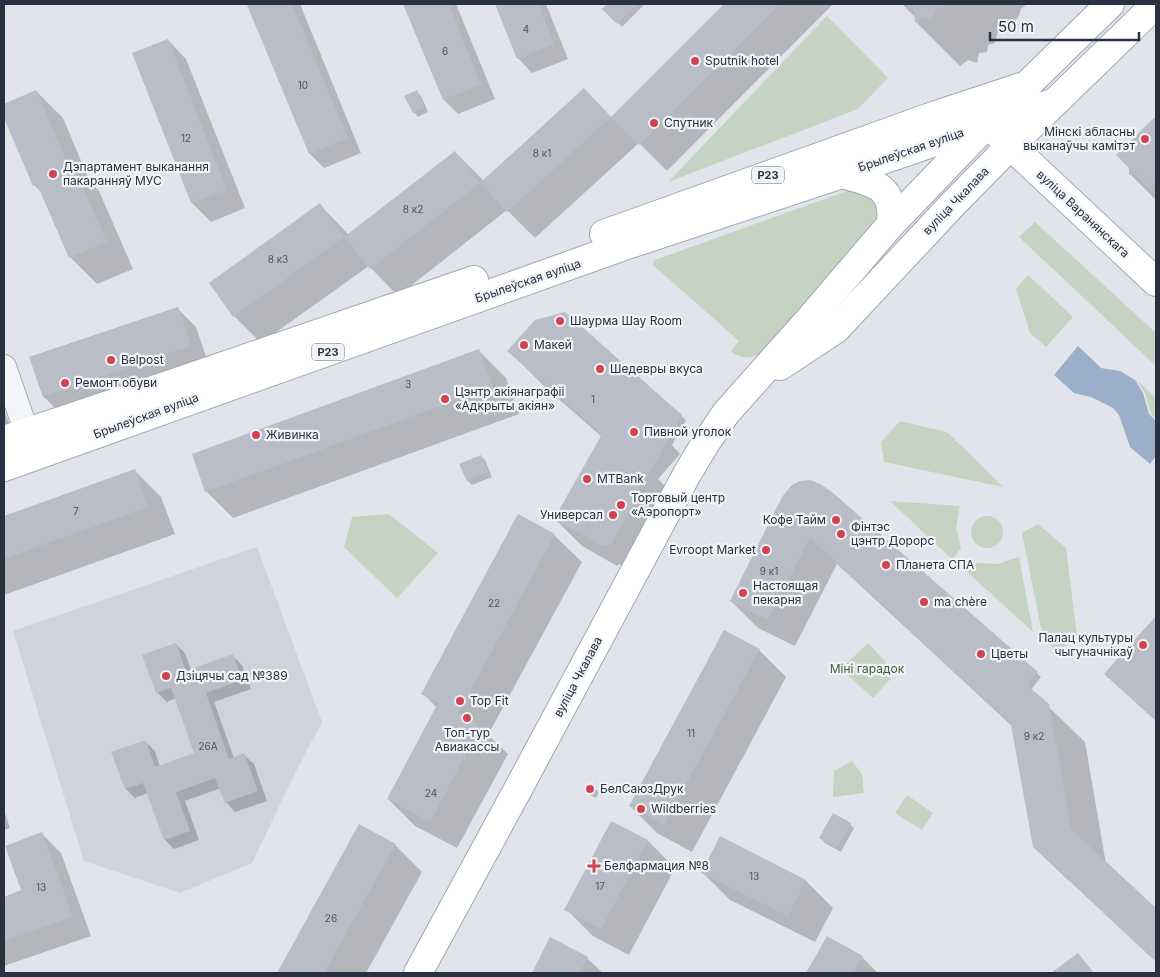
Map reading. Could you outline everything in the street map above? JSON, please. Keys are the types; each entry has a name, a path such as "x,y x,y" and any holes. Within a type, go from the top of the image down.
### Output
{"main road":[{"name":"вуліца Чкалава","path":"418,973 687,474 726,413 891,224 987,124 1110,4"},
{"name":"вуліца Чкалава","path":"749,387 836,329 1011,145 1156,4"},
{"name":"Брылеўская вуліца","path":"4,467 22,443 171,384 520,264 926,119 1027,85"},
{"name":"Брылеўская вуліца","path":"22,443 621,248 1054,102"},
{"name":"вуліца Варанянскага","path":"987,124 1156,282"},
{"path":"842,174 870,182 882,188 889,198 892,213 891,224"}],"street":[{"path":"4,367 22,443"}],"shaded area":[{"name":"Дзіцячы сад №389","path":"257,547 322,722 252,863 180,893 84,861 13,631"}],"green space":[{"path":"827,16 888,78 858,109 668,182"},
{"path":"850,190 859,191 874,199 879,214 875,222 760,354 756,356 741,357 734,354 731,351 739,341 653,265 655,260"},
{"path":"1035,222 1156,333 1156,366 1019,237"},
{"path":"1028,275 1073,317 1046,347 1030,333 1016,289"},
{"path":"1137,380 1156,398 1156,419 1151,414 1145,393"},
{"path":"900,421 947,432 1003,487 884,462 881,442"},
{"path":"890,501 960,506 956,528 961,548 952,559"},
{"path":"389,514 438,553 397,598 344,547 352,517"},
{"path":"987,516 993,517 998,521 1002,526 1002,538 998,543 993,547 987,548 981,547 976,543 972,538 971,532 972,526 976,521 981,517"},
{"path":"1038,524 1066,548 1077,635 1059,653 1043,638 1022,533"},
{"path":"1019,557 1033,632 967,572 976,563 997,564"},
{"name":"Міні гарадок","path":"868,643 896,673 873,698 841,669"},
{"path":"852,761 862,774 864,793 833,797 834,771"},
{"path":"907,795 933,813 922,830 895,813"}],"water":[{"path":"1078,346 1101,368 1120,371 1135,380 1143,393 1149,414 1156,421 1156,456 1150,464 1130,447 1119,415 1113,408 1091,397 1074,393 1054,375"}],"building":[{"path":"292,4 348,138 309,154 247,5"},
{"path":"403,4 449,4 481,85 443,100"},
{"path":"495,4 539,4 554,44 517,59"},
{"path":"607,4 637,4 617,24 602,9"},
{"name":"Sputnik hotel","path":"724,4 780,4 639,145 611,117"},
{"path":"906,4 944,4 943,7 935,9 932,19 923,17 915,23 914,11"},
{"path":"168,39 227,190 191,203 132,53"},
{"path":"584,88 611,117 507,212 480,183"},
{"name":"Дэпартамент выканання пакаранняў МУС","path":"36,90 68,164 72,162 107,242 69,258 37,184 33,186 4,118 4,104"},
{"path":"417,90 425,107 413,113 404,96"},
{"name":"Мінскі абласны выканаўчы камітэт","path":"1156,116 1156,181 1149,188 1136,175 1129,175 1129,168 1116,155"},
{"path":"455,151 480,183 370,269 344,237"},
{"path":"320,203 344,237 233,317 209,283"},
{"path":"178,307 191,346 43,397 29,357"},
{"path":"565,312 682,415 611,545 602,546 554,519 602,434 507,351 535,320"},
{"path":"479,349 493,387 205,492 192,454"},
{"path":"481,455 488,472 467,481 459,464"},
{"path":"135,469 148,507 4,559 4,516"},
{"path":"810,480 832,492 1038,672 1027,685 1049,704 1071,829 1156,908 1156,962 1033,847 1011,725 810,538 768,620 730,601 782,497 791,486 800,481"},
{"path":"518,514 555,534 458,714 481,726 430,822 387,799 438,703 421,694"},
{"name":"Палац культуры чыгуначнікаў","path":"1156,616 1156,721 1104,674"},
{"path":"724,630 760,649 664,825 629,806"},
{"path":"176,643 186,671 233,654 242,680 206,693 229,759 244,753 258,791 225,803 215,778 176,792 190,831 164,840 143,783 125,789 111,752 146,740 155,767 194,753 171,688 156,693 142,655"},
{"name":"БелСаюзДрук","path":"589,783 596,787 591,794 584,791"},
{"path":"833,813 851,823 837,848 819,838"},
{"path":"611,821 648,840 601,929 564,910"},
{"path":"359,824 396,844 324,973 277,973"},
{"path":"42,832 73,917 4,941 4,897 21,890 5,846"},
{"path":"720,836 806,880 788,916 701,873"},
{"path":"827,936 863,956 853,973 806,973"},
{"path":"550,937 588,957 579,973 532,973"},
{"path":"1078,953 1094,973 1051,973"}],"place":[{"name":"Sputnik hotel","path":"695,61"},
{"name":"Спутник","path":"654,123"},
{"name":"Мінскі абласны выканаўчы камітэт","path":"1145,139"},
{"name":"Дэпартамент выканання пакаранняў МУС","path":"53,174"},
{"name":"Шаурма Шау Room","path":"560,321"},
{"name":"Макей","path":"524,345"},
{"name":"Belpost","path":"111,360"},
{"name":"Шедевры вкуса","path":"600,369"},
{"name":"Ремонт обуви","path":"65,383"},
{"name":"Цэнтр акіянаграфіі «Адкрыты акіян»","path":"445,399"},
{"name":"Пивной уголок","path":"634,432"},
{"name":"Живинка","path":"256,435"},
{"name":"MTBank","path":"587,479"},
{"name":"Торговый центр «Аэропорт»","path":"621,505"},
{"name":"Универсал","path":"613,515"},
{"name":"Кофе Тайм","path":"836,520"},
{"name":"Фінтэс цэнтр Дорорс","path":"841,534"},
{"name":"Evroopt Market","path":"766,550"},
{"name":"Планета СПА","path":"886,565"},
{"name":"Настоящая пекарня","path":"743,593"},
{"name":"ma chère","path":"924,602"},
{"name":"Палац культуры чыгуначнікаў","path":"1143,645"},
{"name":"Цветы","path":"981,654"},
{"name":"Дзіцячы сад №389","path":"166,676"},
{"name":"Top Fit","path":"460,701"},
{"name":"Топ-тур Авиакассы","path":"467,718"},
{"name":"БелСаюзДрук","path":"590,789"},
{"name":"Wildberries","path":"641,809"},
{"name":"Белфармация №8","path":"594,866"}]}
